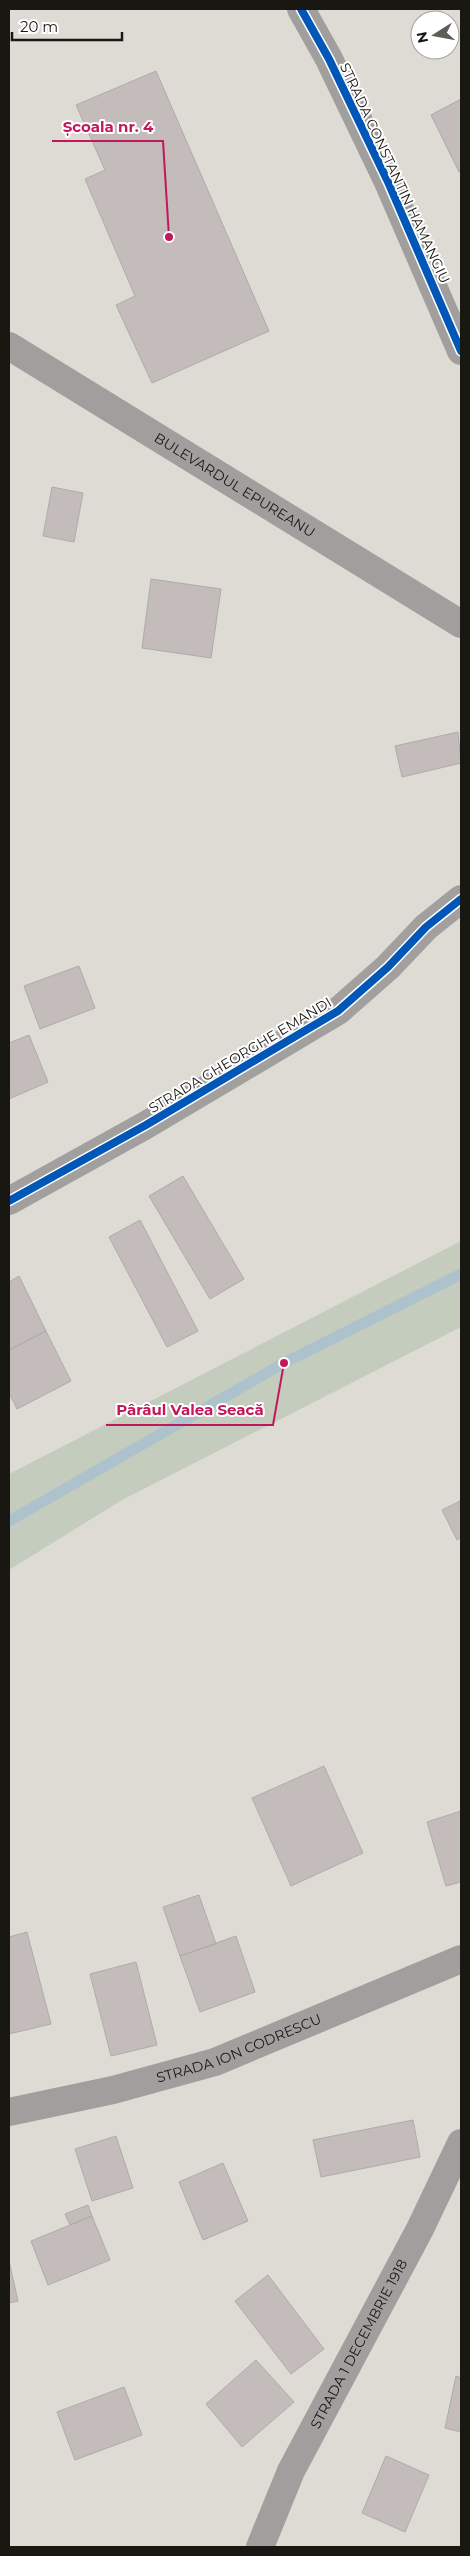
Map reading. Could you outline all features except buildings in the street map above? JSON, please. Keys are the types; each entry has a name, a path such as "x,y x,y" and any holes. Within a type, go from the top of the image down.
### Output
{"main road":[{"name":"STRADA CONSTANTIN HAMANGIU","path":"301,9 329,59 388,182 461,351"},
{"name":"BULEVARDUL EPUREANU","path":"9,346 461,624"},
{"name":"STRADA ION CODRESCU","path":"9,2112 113,2090 215,2062 461,1959"},
{"name":"STRADA 1 DECEMBRIE 1918","path":"260,2547 291,2471 420,2229 461,2143"}],"street":[{"name":"STRADA GHEORGHE EMANDI","path":"9,1200 146,1125 338,1011 388,967 426,927 461,899"}],"green space":[{"path":"461,1241 461,1327 122,1500 9,1570 9,1474"}],"waterway":[{"path":"9,1521 284,1363 461,1274"}],"cycle path":[{"path":"301,9 329,59 388,182 461,351"},
{"path":"9,1201 146,1125 338,1011 388,967 426,927 461,899"}],"place":[{"name":"Școala nr. 4","path":"169,237"},
{"name":"Pârâul Valea Seacă","path":"284,1363"}]}
